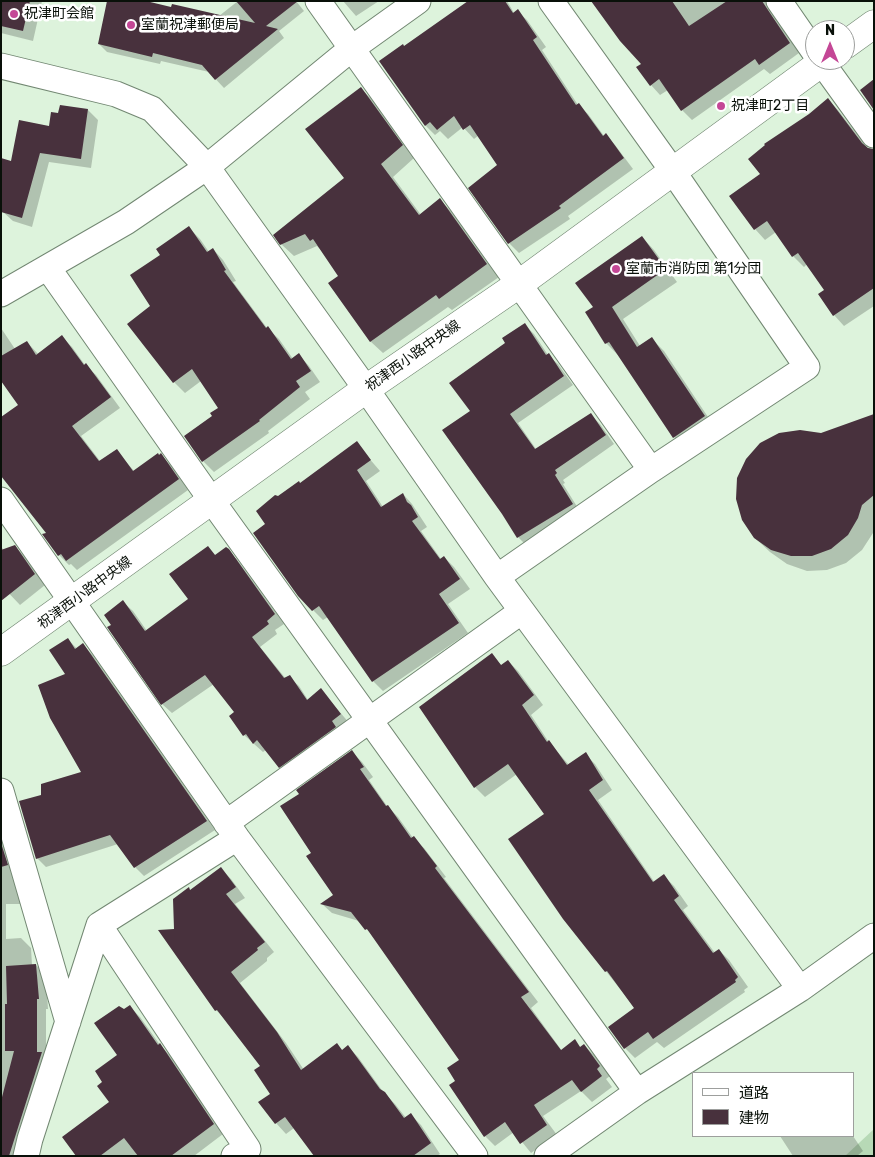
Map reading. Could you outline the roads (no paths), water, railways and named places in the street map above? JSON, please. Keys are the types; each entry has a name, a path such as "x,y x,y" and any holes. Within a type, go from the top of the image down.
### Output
{"main road":[{"path":"855,38 874,24"},
{"name":"祝津西小路中央線","path":"1,652 73,602 366,389 519,284 806,70"}],"street":[{"path":"318,1 651,470"},
{"path":"5,286 48,268 126,222 208,167 351,50 418,1"},
{"path":"497,577 651,470 807,368 672,170 551,1"},
{"path":"779,1 805,37"},
{"path":"1,66 116,94 152,109 208,167 497,577 800,989"},
{"path":"829,70 874,135"},
{"path":"48,268 212,501 637,1092"},
{"path":"1,500 231,830 476,1156"},
{"path":"26,1156 99,925 231,830 369,720 522,611"},
{"path":"1,792 68,1022"},
{"path":"99,925 248,1149 234,1156"},
{"path":"547,1156 637,1092 800,989 874,936"}],"place":[{"name":"祝津町会館","path":"14,14"},
{"name":"室蘭祝津郵便局","path":"131,25"},
{"name":"祝津町2丁目","path":"721,106"},
{"name":"室蘭市消防団 第1分団","path":"616,269"}]}
